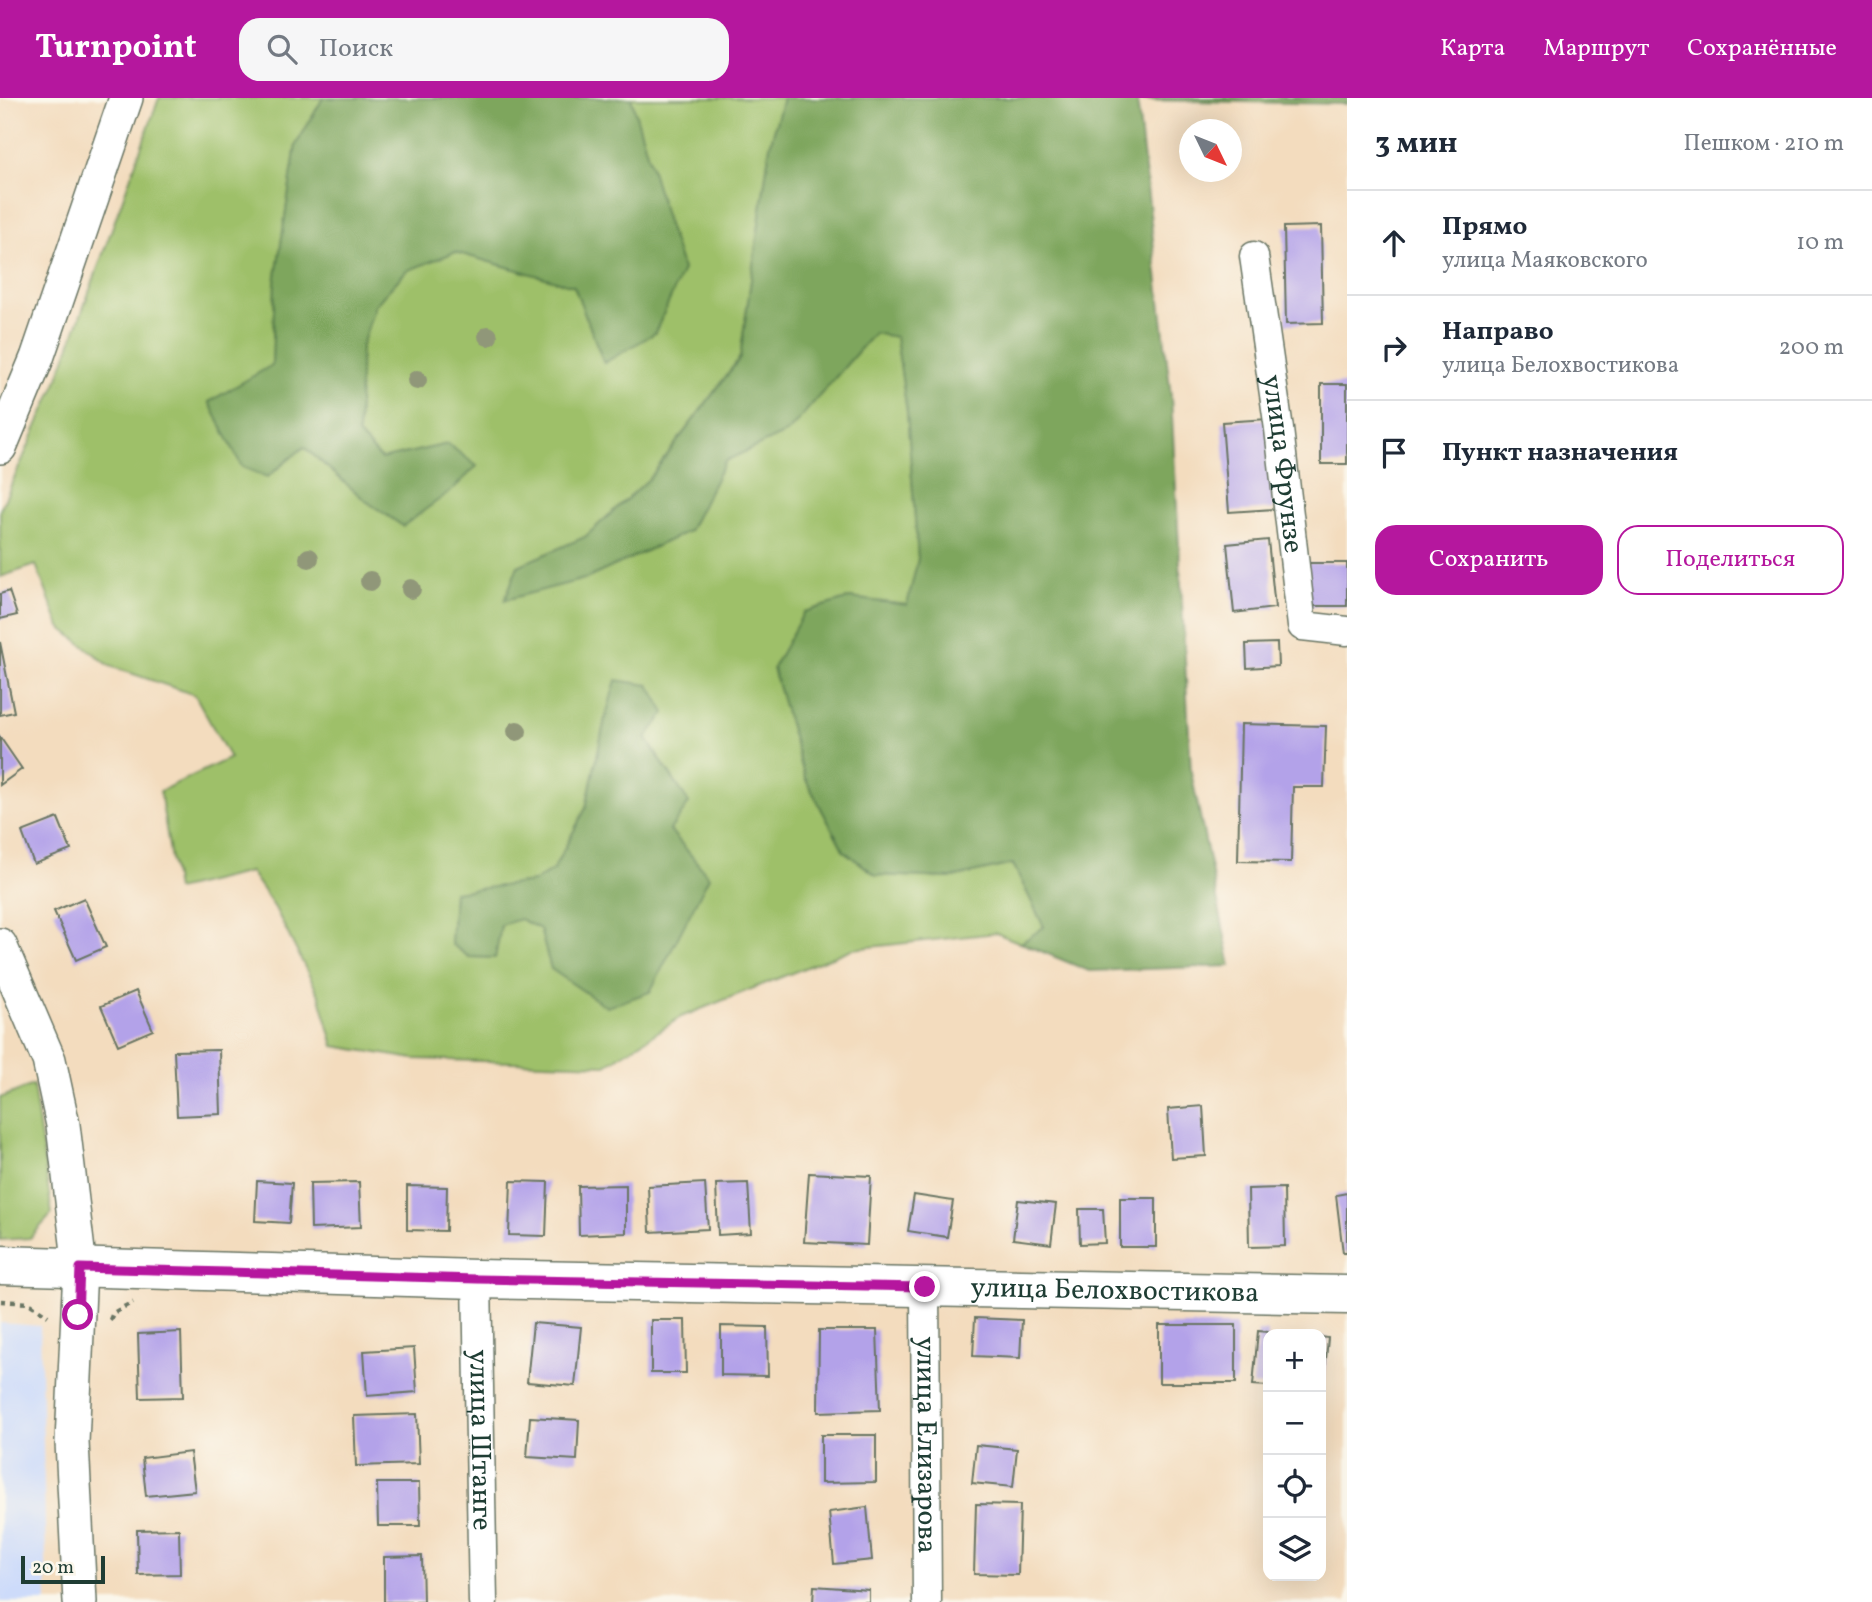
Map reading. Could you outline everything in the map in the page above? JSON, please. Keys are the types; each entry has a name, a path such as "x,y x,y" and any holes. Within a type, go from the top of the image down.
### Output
{"main road":[{"name":"улица Белохвостикова","path":"0,1265 477,1279 1347,1295"}],"street":[{"path":"0,447 37,358 126,98"},
{"name":"улица Фрунзе","path":"1254,256 1279,429 1302,626 1347,631"},
{"path":"0,945 48,1060 63,1125 80,1268 72,1442 80,1602"},
{"name":"улица Штанге","path":"477,1279 484,1602"},
{"name":"улица Елизарова","path":"925,1287 927,1602"}],"shaded area":[{"path":"0,1323 40,1326 47,1602 0,1602"}],"green space":[{"path":"159,98 323,98 296,145 275,283 272,366 209,402 267,477 304,447 366,501 403,526 448,444 381,459 358,434 361,348 375,305 406,271 455,252 574,286 604,363 683,270 631,98 783,98 770,146 740,357 649,479 585,537 518,566 505,599 588,578 689,531 725,460 788,432 874,333 896,337 907,412 918,559 908,605 850,598 804,612 773,668 805,778 844,851 876,875 951,878 1013,864 1044,927 1021,943 996,933 852,949 681,1017 606,1065 414,1059 334,1046 320,997 275,908 250,872 176,890 160,791 230,758 195,695 110,666 60,627 36,565 0,577 0,510 56,384","holes":["605,719 646,738 689,803 669,830 607,1007 551,969 540,929 520,918 501,925 495,958 469,957 451,944 454,893 533,882 553,870 586,808"]},
{"path":"323,98 631,98 683,270 655,333 604,363 574,286 455,252 406,271 375,305 361,348 358,434 381,459 448,444 477,466 452,490 403,526 366,501 304,447 267,477 242,467 209,402 272,365 275,283 296,145"},
{"path":"783,98 1347,98 1347,104 1137,100 1171,396 1191,772 1231,966 1089,971 1021,943 1044,927 1013,864 951,878 876,875 844,851 805,778 773,668 804,612 850,598 907,605 918,559 907,412 896,337 874,333 788,432 725,461 689,531 588,578 505,600 518,566 585,537 649,479 740,358 770,146"},
{"path":"616,680 649,685 665,713 646,738 689,803 670,830 709,877 650,992 607,1007 551,969 540,929 520,919 501,925 495,958 469,957 451,944 454,892 533,882 553,870 586,808"},
{"path":"33,1085 52,1214 30,1238 0,1240 0,1098"}],"building":[{"path":"1321,226 1323,323 1286,324 1284,227"},
{"path":"1321,384 1347,384 1347,464 1321,464"},
{"path":"1268,419 1274,509 1229,512 1222,422"},
{"path":"1268,540 1275,608 1234,613 1227,544"},
{"path":"1308,563 1347,563 1347,606 1308,606"},
{"path":"9,591 17,615 0,619 0,594"},
{"path":"0,642 14,712 0,715"},
{"path":"1277,643 1278,666 1247,668 1246,644"},
{"path":"1241,724 1326,726 1324,787 1293,787 1291,862 1238,861"},
{"path":"0,737 22,769 0,785"},
{"path":"58,818 71,850 34,864 22,832"},
{"path":"84,898 106,947 76,960 54,911"},
{"path":"136,991 153,1030 118,1045 101,1006"},
{"path":"219,1050 221,1114 177,1116 174,1051"},
{"path":"1203,1106 1206,1156 1171,1158 1168,1109"},
{"path":"809,1173 871,1176 867,1245 804,1242"},
{"path":"257,1181 292,1183 289,1223 255,1221"},
{"path":"511,1181 548,1182 546,1236 509,1235"},
{"path":"359,1182 361,1227 311,1229 310,1183"},
{"path":"705,1183 708,1229 650,1232 648,1186"},
{"path":"748,1183 751,1233 718,1235 716,1184"},
{"path":"626,1185 626,1233 579,1235 578,1186"},
{"path":"407,1186 447,1187 446,1231 407,1230"},
{"path":"1284,1188 1285,1246 1249,1247 1248,1189"},
{"path":"1347,1193 1347,1253 1343,1253 1336,1195"},
{"path":"914,1195 953,1201 947,1237 908,1231"},
{"path":"1120,1198 1156,1198 1156,1247 1120,1247"},
{"path":"1018,1200 1056,1204 1051,1244 1013,1239"},
{"path":"1079,1209 1103,1209 1105,1243 1080,1244"},
{"path":"975,1318 1022,1320 1020,1358 973,1356"},
{"path":"651,1320 685,1320 686,1373 651,1373"},
{"path":"533,1323 581,1327 575,1386 527,1382"},
{"path":"1159,1325 1236,1325 1236,1383 1159,1383"},
{"path":"721,1326 767,1327 768,1376 721,1375"},
{"path":"819,1330 877,1330 880,1410 818,1412"},
{"path":"1258,1331 1263,1332 1263,1386 1253,1385"},
{"path":"181,1332 183,1397 140,1398 138,1334"},
{"path":"414,1348 417,1392 367,1396 364,1351"},
{"path":"417,1414 419,1464 356,1466 354,1416"},
{"path":"530,1417 579,1420 577,1460 527,1457"},
{"path":"821,1435 876,1435 876,1482 821,1483"},
{"path":"976,1445 1017,1449 1013,1487 972,1483"},
{"path":"190,1452 195,1491 146,1496 142,1458"},
{"path":"377,1483 419,1483 420,1526 378,1526"},
{"path":"976,1504 1020,1505 1018,1575 974,1574"},
{"path":"867,1507 872,1560 834,1564 829,1512"},
{"path":"179,1529 180,1574 138,1575 137,1530"},
{"path":"422,1556 423,1602 384,1602 384,1557"},
{"path":"814,1586 869,1590 869,1602 813,1602"}],"route":[{"path":"78,1315 80,1268 925,1287"}]}
